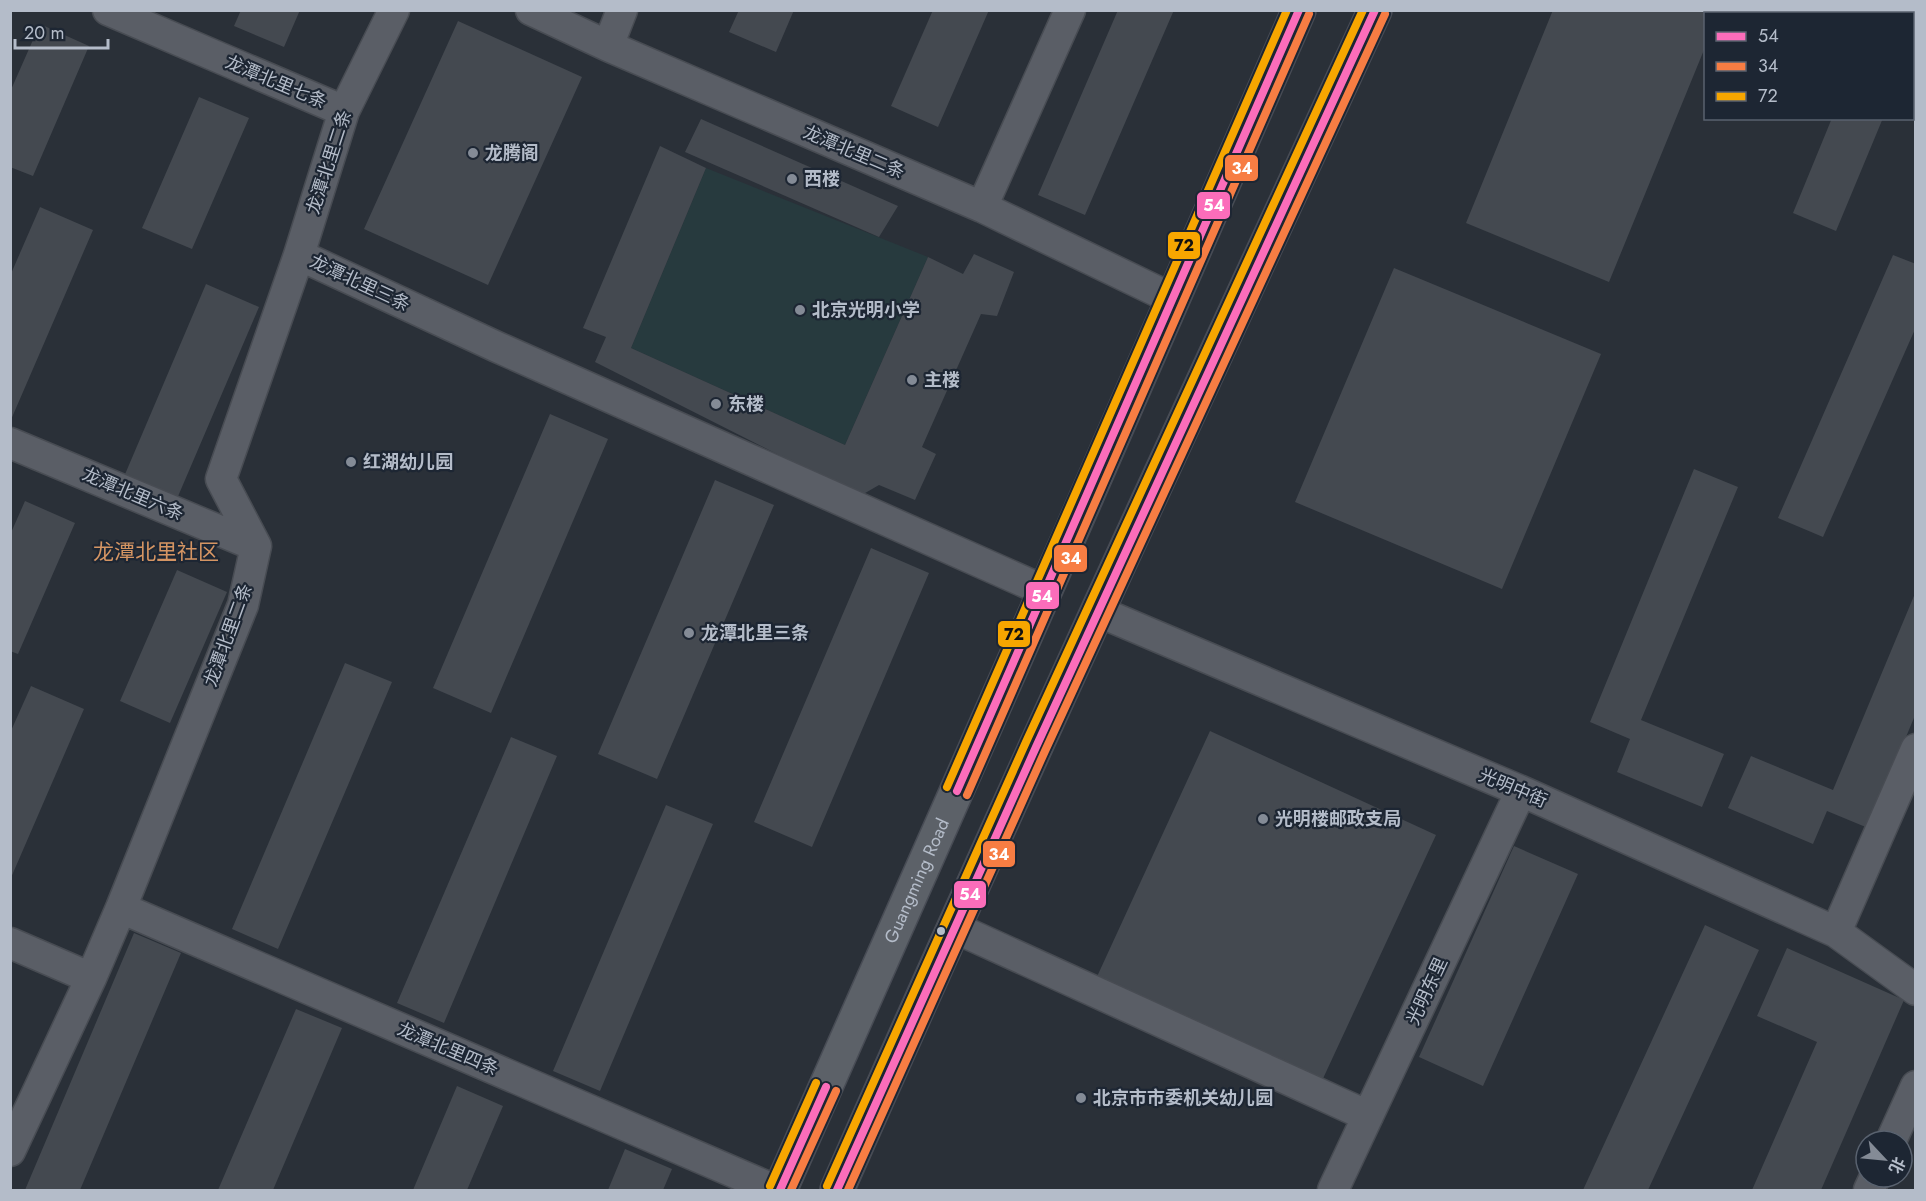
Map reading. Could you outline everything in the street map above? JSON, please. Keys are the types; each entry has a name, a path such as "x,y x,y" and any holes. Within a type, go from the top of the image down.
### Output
{"main road":[{"name":"Guangming Road","path":"780,1191 1299,10"},
{"path":"837,1191 1096,611 1375,10"}],"street":[{"name":"龙潭北里七条","path":"108,10 344,111"},
{"name":"龙潭北里二条","path":"10,1151 121,908 243,605 256,546 221,479 299,255 344,111 394,10"},
{"name":"龙潭北里二条","path":"531,10 608,46 982,207 1173,299"},
{"path":"608,46 622,10"},
{"path":"982,207 1070,10"},
{"name":"龙潭北里三条","path":"299,255 497,347 1045,591"},
{"name":"龙潭北里六条","path":"10,443 256,546"},
{"name":"光明中街","path":"1096,611 1521,791 1836,932 1916,990"},
{"path":"1836,932 1916,749"},
{"name":"光明东里","path":"1333,1191 1521,791"},
{"name":"龙潭北里四条","path":"121,908 775,1191"},
{"path":"953,927 1368,1116"},
{"path":"10,944 91,978"},
{"path":"1896,1129 1916,1086"}],"green space":[{"path":"706,168 928,257 845,445 631,348"}],"building":[{"path":"241,10 300,10 284,47 234,26"},
{"path":"739,10 794,10 776,52 729,32"},
{"path":"933,10 989,10 938,127 891,106"},
{"path":"1118,10 1174,10 1085,215 1038,195"},
{"path":"1553,10 1720,10 1719,12 1704,12 1704,50 1609,282 1466,223"},
{"path":"1877,10 1916,10 1914,44 1914,12 1876,12"},
{"name":"龙腾阁","path":"458,21 582,77 488,285 364,229"},
{"path":"40,24 89,46 33,176 10,167 10,92"},
{"path":"199,97 249,118 192,249 142,228"},
{"name":"西楼","path":"701,119 898,206 879,237 685,152"},
{"path":"1831,120 1882,120 1836,231 1793,213"},
{"path":"660,146 706,168 631,348 845,445 928,257 963,274 974,254 1014,272 997,316 981,314 922,447 936,454 915,500 879,485 860,496 595,362 606,337 583,328"},
{"path":"40,207 93,230 10,422 10,276"},
{"path":"1893,255 1916,264 1916,327 1823,537 1778,518"},
{"path":"1394,268 1601,354 1502,589 1295,502"},
{"path":"206,284 259,307 176,501 123,479"},
{"path":"550,414 608,439 491,713 433,688"},
{"path":"1694,469 1738,487 1641,720 1724,754 1702,807 1617,772 1630,739 1590,722"},
{"path":"715,480 774,505 657,779 598,754"},
{"path":"25,501 75,523 18,654 10,651 10,535"},
{"path":"871,548 929,573 812,847 754,822"},
{"path":"177,570 227,592 170,723 120,701"},
{"path":"1916,591 1916,713 1868,828 1827,811 1813,844 1728,808 1751,756 1833,790"},
{"path":"345,663 392,682 278,949 232,929"},
{"path":"31,686 84,709 10,880 10,733"},
{"path":"1210,731 1436,835 1320,1085 1095,981"},
{"path":"511,737 557,756 444,1023 397,1003"},
{"path":"666,805 713,824 600,1091 553,1071"},
{"path":"1514,846 1578,874 1483,1086 1419,1057"},
{"path":"1705,925 1759,950 1648,1190 1583,1190"},
{"path":"134,933 181,953 80,1190 25,1190"},
{"path":"1787,948 1904,1000 1821,1190 1752,1190 1817,1042 1757,1016"},
{"path":"296,1009 342,1028 273,1190 218,1190"},
{"path":"457,1086 503,1106 467,1190 413,1190"},
{"path":"625,1149 672,1169 663,1190 608,1190"}],"transit line":[{"name":"72","path":"947,787 1287,10"},
{"name":"54","path":"957,791 1299,10"},
{"name":"72","path":"827,1186 1026,742 1363,10"},
{"name":"54","path":"837,1190 1036,747 1375,10"},
{"name":"34","path":"967,795 1309,14"},
{"name":"34","path":"848,1190 1045,751 1385,14"},
{"name":"72","path":"770,1186 816,1083"},
{"name":"54","path":"780,1190 826,1087"},
{"name":"34","path":"791,1190 836,1091"}],"place":[{"name":"龙腾阁","path":"473,153"},
{"name":"西楼","path":"792,179"},
{"name":"北京光明小学","path":"800,310"},
{"name":"主楼","path":"912,380"},
{"name":"东楼","path":"716,404"},
{"name":"红湖幼儿园","path":"351,462"},
{"name":"龙潭北里三条","path":"689,633"},
{"name":"光明楼邮政支局","path":"1263,819"},
{"name":"北京市市委机关幼儿园","path":"1081,1098"}],"district":[{"name":"龙潭北里社区","path":"156,552"}]}
